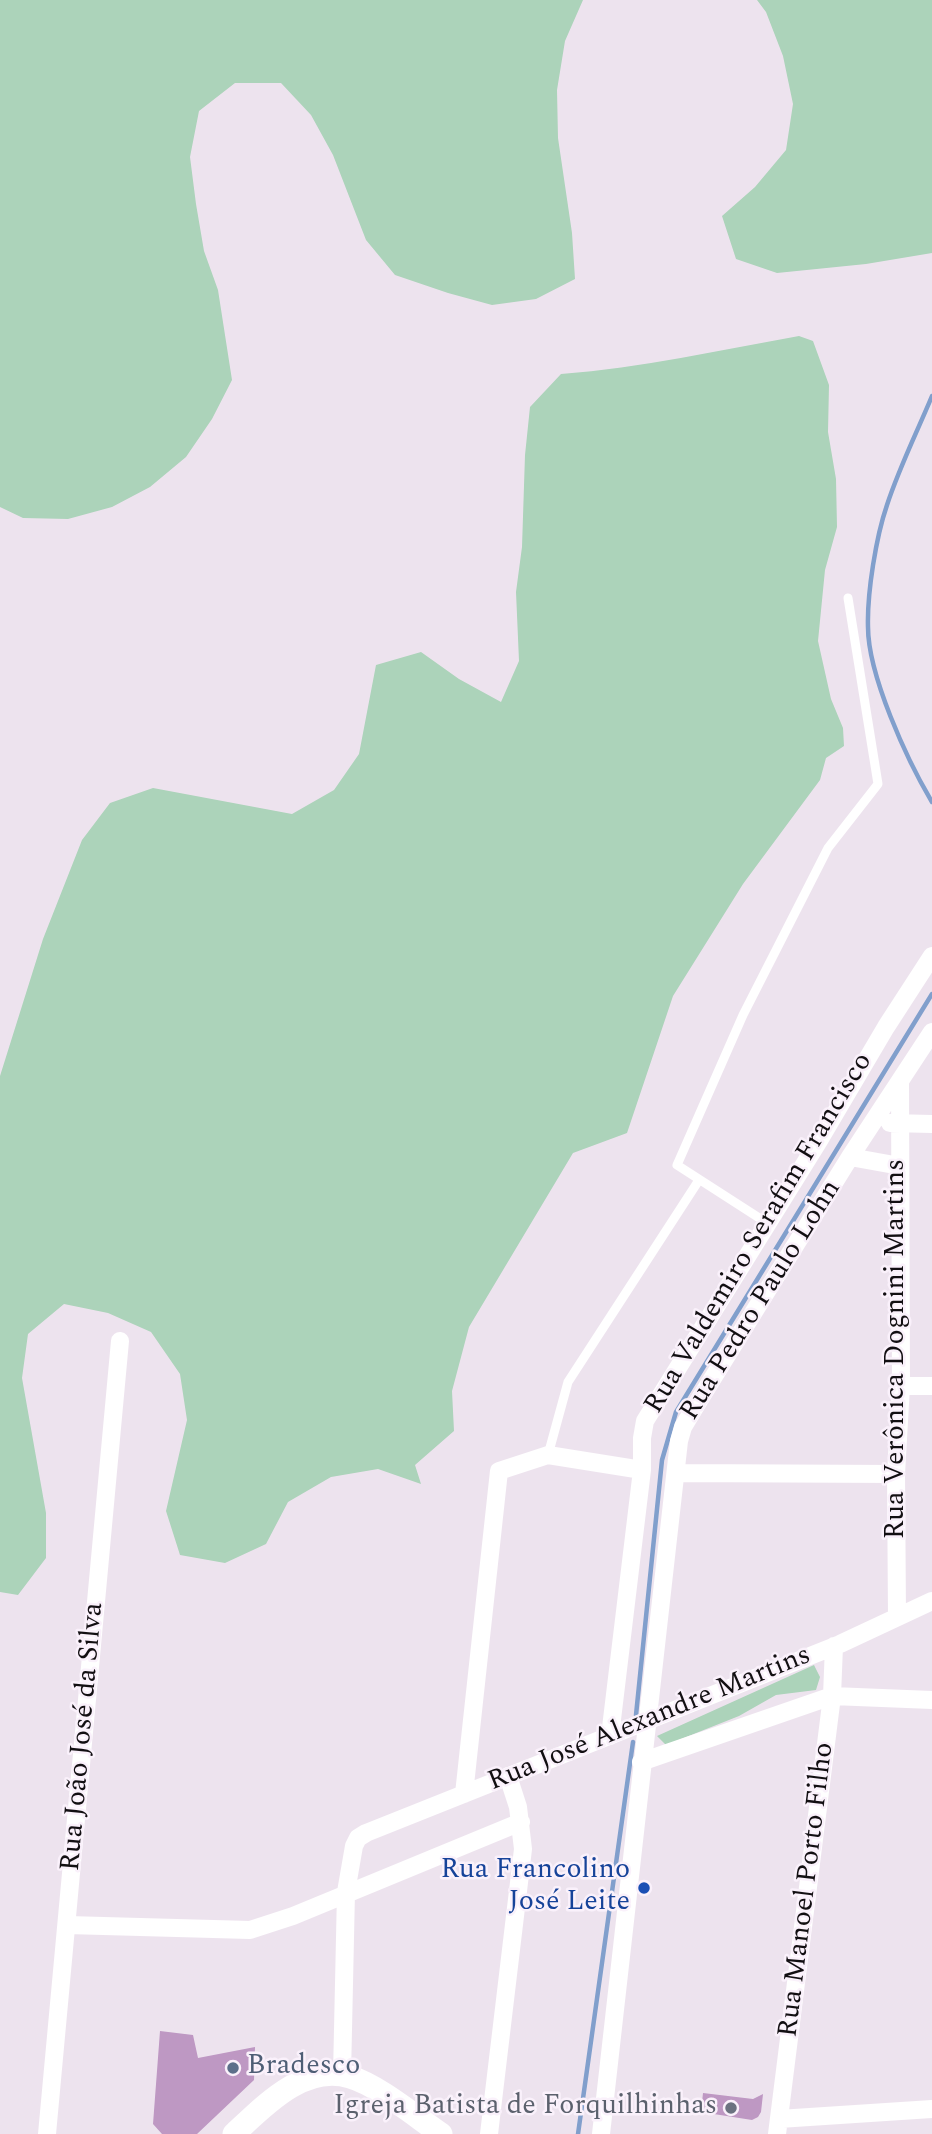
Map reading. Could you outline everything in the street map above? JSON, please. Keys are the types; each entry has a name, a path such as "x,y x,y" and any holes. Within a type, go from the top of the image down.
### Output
{"main road":[{"path":"234,2134 267,2103 296,2084 317,2077 342,2075 381,2092 441,2134"}],"street":[{"name":"Rua Valdemiro Serafim Francisco","path":"610,1735 642,1470 645,1421 886,1027 932,957"},
{"name":"Rua Pedro Paulo Lohn","path":"646,1721 679,1441 683,1427 850,1157 932,1032"},
{"name":"Rua Verônica Dognini Martins","path":"897,1616 896,1474 901,1386 900,1082"},
{"path":"873,1123 932,1124"},
{"path":"850,1157 900,1166"},
{"name":"Rua João José da Silva","path":"47,2134 120,1341"},
{"path":"901,1386 932,1386"},
{"path":"464,1794 499,1471 548,1455 642,1470"},
{"path":"676,1473 896,1474"},
{"name":"Rua José Alexandre Martins","path":"346,1892 354,1846 358,1838 366,1833 834,1646 932,1601"},
{"name":"Rua Manoel Porto Filho","path":"778,2127 832,1696 834,1646"},
{"path":"832,1696 932,1700"},
{"name":"Rua José Alexandre Martins","path":"641,1762 832,1696"},
{"path":"601,2134 646,1721"},
{"path":"489,2134 523,1849 521,1822 508,1776"},
{"path":"67,1925 250,1930 293,1916 521,1822"},
{"path":"342,2075 346,1892"},
{"path":"778,2127 932,2109"}],"lane":[{"path":"767,1223 677,1165 743,1015 828,848 878,783 848,598"},
{"path":"548,1455 568,1382 699,1180"}],"green space":[{"path":"0,0 583,0 565,41 557,90 558,138 572,233 575,279 536,299 492,305 395,275 366,240 333,155 311,115 281,83 235,83 199,111 190,157 204,251 218,290 232,380 212,419 186,457 150,487 112,507 68,519 23,518 0,507"},
{"path":"757,0 932,0 932,253 866,264 777,273 736,259 722,216 755,187 786,150 793,104 783,56 766,12"},
{"path":"799,336 813,341 829,385 828,432 836,479 837,527 825,570 818,641 831,699 843,728 844,746 826,758 820,780 743,884 673,996 627,1133 573,1153 469,1327 452,1391 454,1431 415,1465 421,1484 378,1469 331,1477 288,1502 266,1544 225,1563 180,1555 166,1511 187,1420 180,1374 151,1332 108,1313 64,1304 28,1334 22,1378 46,1513 46,1558 18,1595 0,1592 0,1076 43,939 82,840 110,803 153,788 292,814 334,790 359,754 376,665 421,652 459,679 501,702 519,661 516,592 522,547 525,455 530,407 561,374 651,363"},
{"path":"814,1665 820,1677 816,1690 776,1695 739,1716 666,1745 657,1736"}],"building":[{"path":"160,2031 193,2035 198,2058 255,2047 254,2080 197,2134 162,2134 153,2124"},
{"name":"Igreja Batista de Forquilhinhas","path":"703,2093 753,2099 763,2094 761,2112 752,2120 701,2112"}],"waterway":[{"path":"932,396 897,477 883,518 868,613 874,669 911,764 932,802"},
{"path":"636,1715 662,1460 676,1412 932,994"},
{"path":"578,2134 633,1742"}],"place":[{"name":"Rua Francolino José Leite","path":"644,1888"},
{"name":"Bradesco","path":"233,2068"},
{"name":"Igreja Batista de Forquilhinhas","path":"731,2108"}]}
